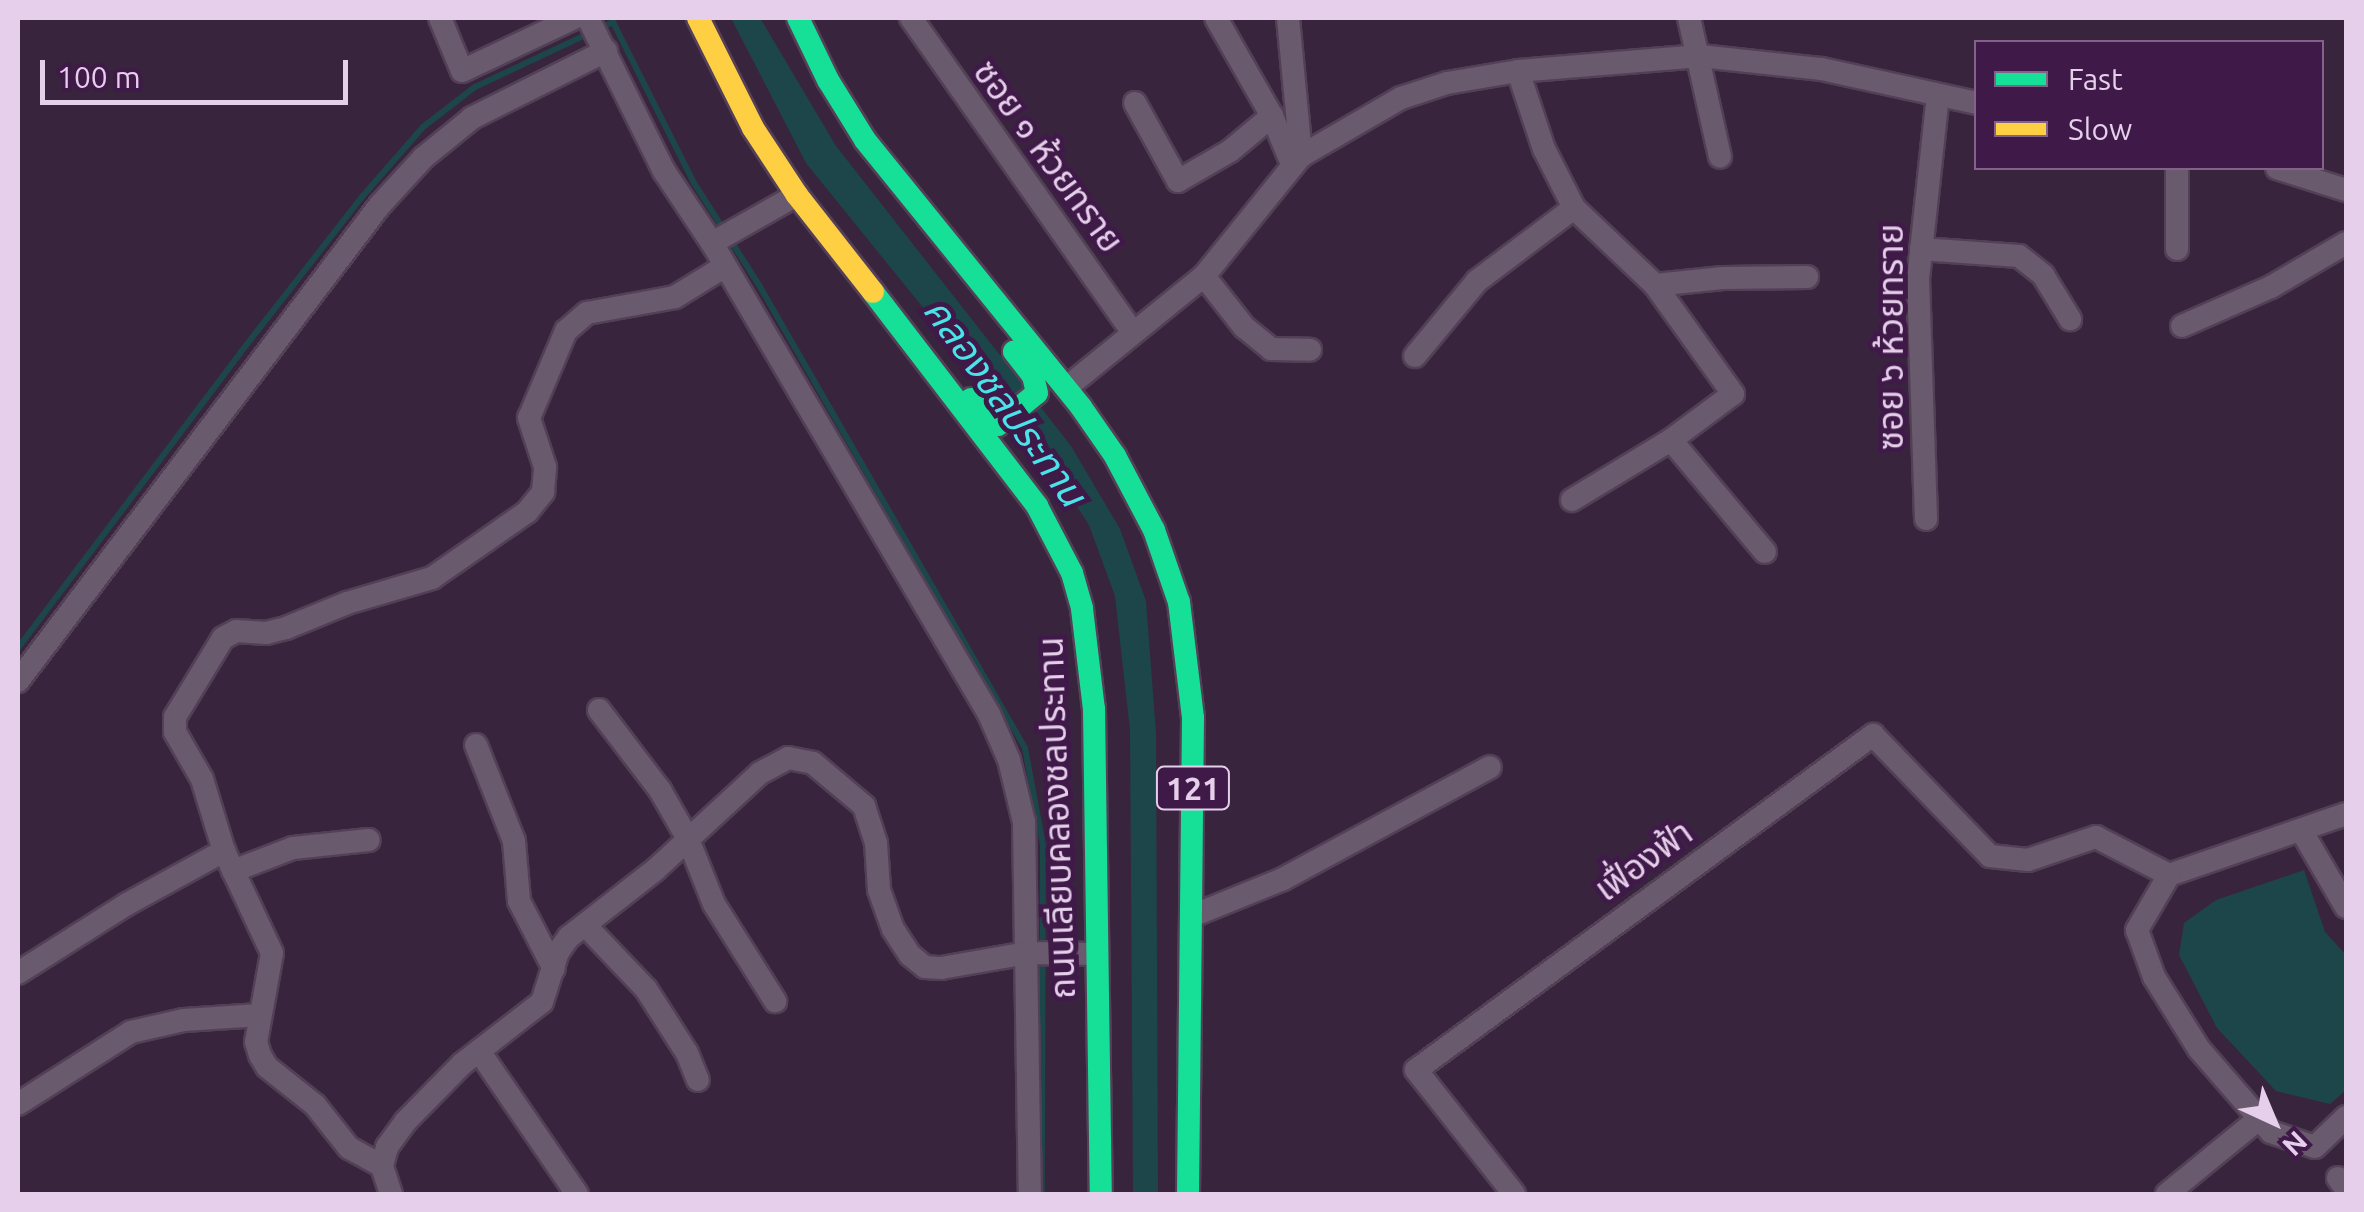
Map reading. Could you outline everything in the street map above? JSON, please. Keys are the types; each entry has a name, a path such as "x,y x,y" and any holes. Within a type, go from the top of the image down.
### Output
{"main road":[{"name":"ถนนเลียบคลองชลประทาน","path":"698,18 753,128 796,196 868,282 1028,492 1072,572 1082,609 1094,709 1101,1194"},
{"name":"121","path":"798,18 828,80 865,140 942,236 1051,395 1115,456 1154,530 1179,602 1193,718 1188,1194"},
{"path":"868,282 989,422 1006,430 1068,532 1072,572"},
{"path":"1006,430 1051,395"}],"street":[{"path":"440,18 462,72 585,20 606,52 664,171 716,240 724,268 996,730 1009,760 1024,822 1032,953 1030,1194"},
{"name":"ซอย ๑ ห้วยทราย","path":"910,18 1133,333"},
{"path":"1216,18 1296,160"},
{"path":"1288,18 1296,160"},
{"path":"1689,18 1720,157"},
{"path":"18,682 380,205 423,158 472,118 606,52"},
{"path":"1051,395 1204,276 1296,160 1402,98 1447,83 1518,71 1700,56 1822,69 1974,104"},
{"path":"1518,71 1544,149 1574,208 1655,286 1733,394 1671,440 1572,500"},
{"name":"ซอย ๖ ห้วยทราย","path":"1926,519 1918,279 1938,96"},
{"path":"1135,102 1178,181 1230,151 1272,116"},
{"path":"2177,170 2178,249"},
{"path":"2283,170 2346,190"},
{"path":"716,240 796,196"},
{"path":"1415,356 1477,280 1574,208"},
{"path":"2182,326 2271,288 2346,244"},
{"path":"1921,249 2018,256 2043,275 2070,320"},
{"path":"386,1186 315,1105 267,1067 256,1042 272,953 228,861 202,779 175,732 175,717 223,638 236,631 266,634 346,602 432,578 527,512 543,492 545,467 529,418 566,331 587,312 675,297 724,268"},
{"path":"1204,276 1244,327 1271,349 1310,350"},
{"path":"1655,286 1723,278 1807,277"},
{"path":"1671,440 1765,552"},
{"path":"599,710 660,790 688,839 714,904 775,1000"},
{"name":"เฟื่องฟ้า","path":"1514,1194 1416,1070 1873,734 1990,856 2028,860 2096,837 2169,875"},
{"path":"476,745 514,841 518,901 554,969"},
{"path":"386,1186 387,1147 404,1122 479,1051 542,1002 558,952 760,773 788,758 813,764 864,806 876,843 879,890 893,928 910,955 925,967 941,968 1032,953 1096,954"},
{"path":"1192,916 1282,878 1490,767"},
{"path":"2346,814 2169,875 2137,930 2154,977 2199,1049 2271,1132 2315,1147 2346,1117"},
{"path":"2301,830 2346,907"},
{"path":"18,972 127,904 228,861 293,848 369,840"},
{"path":"585,925 646,989 687,1052 698,1080"},
{"path":"18,1104 131,1032 184,1020 260,1015"},
{"path":"479,1051 577,1194"},
{"path":"2167,1194 2260,1118"}],"water":[{"name":"คลองชลประทาน","path":"731,18 760,18 836,146 1071,446 1120,529 1146,601 1156,733 1158,1194 1133,1194 1130,730 1115,596 1089,525 1048,462 806,163"},
{"path":"2304,870 2325,932 2346,955 2346,1090 2330,1104 2276,1091 2217,1028 2179,955 2184,923 2216,900"}],"waterway":[{"path":"611,18 694,183 759,285 1025,748 1043,845 1042,1194"},
{"path":"18,648 240,353 361,198 423,127 475,87 613,22"}],"traffic: fast":[{"path":"798,18 828,80 865,140 1081,407 1115,456 1154,530 1179,602 1193,718 1188,1194"},
{"path":"873,292 1037,506 1072,573 1082,609 1094,709 1101,1194"},
{"path":"971,399 989,422 998,425 1037,393 1033,376 1014,352"}],"traffic: slow":[{"path":"698,18 753,128 797,195 873,292"}]}
